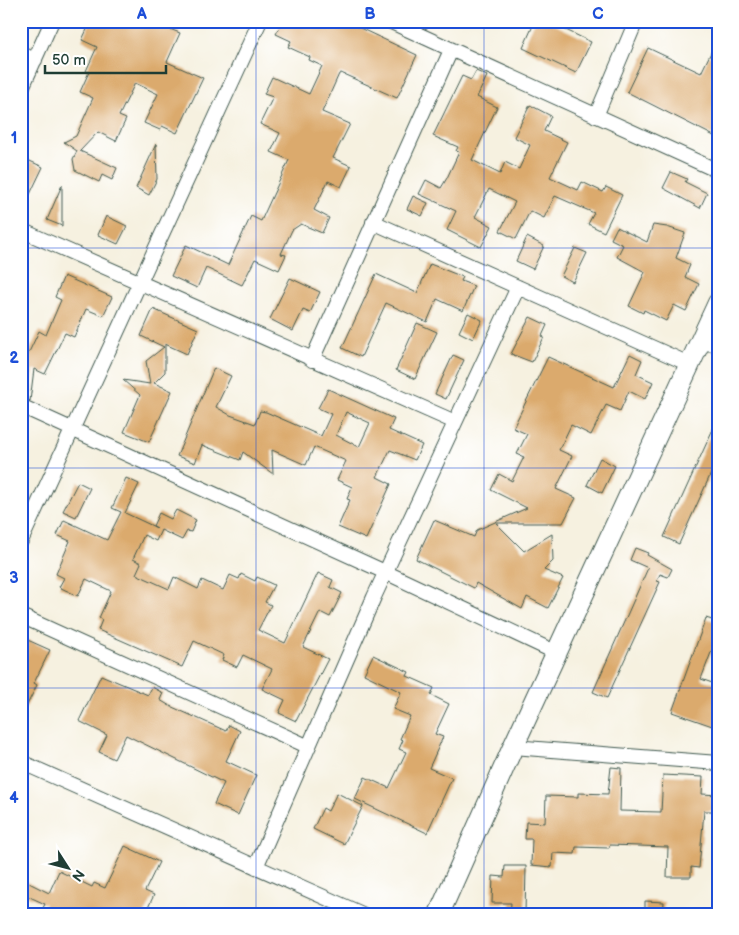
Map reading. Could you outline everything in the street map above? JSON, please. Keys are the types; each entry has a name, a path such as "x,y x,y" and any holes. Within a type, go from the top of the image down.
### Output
{"street":[{"path":"21,90 52,21"},
{"path":"21,541 260,21"},
{"path":"389,21 718,171"},
{"path":"596,116 636,21"},
{"path":"312,360 451,50"},
{"path":"21,54 35,60"},
{"path":"373,222 688,364"},
{"path":"21,230 455,422"},
{"path":"256,867 307,746 385,572 518,287"},
{"path":"439,914 688,364 708,343 718,303"},
{"path":"21,406 385,572 557,653"},
{"path":"21,616 307,746"},
{"path":"513,747 718,763"},
{"path":"21,762 362,914"}],"building":[{"path":"91,21 170,21 167,28 180,33 167,62 203,78 177,133 162,126 160,130 144,123 158,94 135,83 119,116 126,119 116,141 98,132 80,151 117,168 112,180 102,175 99,182 75,170 73,159 77,151 64,142 76,136 93,98 80,92 89,72 86,71 97,47 82,40"},
{"path":"283,21 345,21 417,55 397,98 341,73 339,74 322,112 350,124 333,158 351,166 341,187 328,181 314,210 329,218 322,233 301,224 292,230 281,254 286,255 279,270 255,259 242,285 206,268 197,288 171,276 186,245 228,265 251,216 261,221 289,160 271,152 280,133 260,124 273,97 264,94 272,77 309,94 322,66 309,60 310,57 288,47 291,41 276,34"},
{"path":"535,21 547,21 591,42 576,73 523,48"},
{"path":"718,38 718,138 627,92 648,48 701,73"},
{"path":"476,71 487,76 477,97 497,107 472,160 500,174 505,162 519,169 530,145 514,137 530,105 551,116 544,131 567,142 550,177 578,190 582,182 603,192 606,187 622,195 604,232 588,224 594,213 555,196 544,218 530,211 516,239 500,231 515,202 489,189 475,217 492,226 481,247 447,230 456,211 419,194 426,180 441,188 447,178 459,152 456,151 458,147 433,136 462,76 471,80"},
{"path":"156,144 157,179 149,195 136,188"},
{"path":"21,157 43,167 21,213"},
{"path":"671,172 687,179 685,182 707,193 700,208 663,188"},
{"path":"62,185 62,226 47,220"},
{"path":"413,196 428,203 422,216 407,209"},
{"path":"106,216 127,226 118,244 98,235"},
{"path":"653,225 685,233 676,258 690,265 685,277 699,284 686,311 674,305 666,321 644,310 643,313 629,306 645,272 617,257 623,245 611,239 617,227 647,242"},
{"path":"527,237 544,246 533,269 516,261"},
{"path":"575,248 587,253 573,282 561,276"},
{"path":"430,264 463,277 461,281 474,286 463,311 437,299 427,322 386,303 361,357 342,348 376,274 417,293"},
{"path":"64,276 112,297 103,316 86,309 74,337 65,333 45,374 34,369 30,401 21,397 21,369 39,331 46,335 61,300 55,297"},
{"path":"290,278 320,292 310,313 303,310 293,331 270,319"},
{"path":"153,309 198,329 187,354 165,344 165,372 154,383 172,391 149,442 124,432 140,395 123,380 150,384 146,361 164,347 141,336"},
{"path":"468,313 482,320 473,339 459,332"},
{"path":"530,317 547,325 542,336 544,337 532,362 511,354"},
{"path":"417,323 437,332 415,379 396,370"},
{"path":"630,354 642,360 636,374 653,382 645,399 629,391 620,411 606,405 591,435 571,425 559,450 572,456 556,489 576,498 563,523 496,523 524,551 552,534 553,561 544,570 563,578 548,608 527,597 522,609 476,583 474,588 416,559 434,520 474,537 477,530 527,508 491,490 499,474 512,481 524,457 517,454 527,434 513,428 548,357 614,387"},
{"path":"453,355 464,360 446,399 435,394"},
{"path":"214,368 231,376 216,407 230,415 255,424 260,411 266,412 321,436 331,414 318,408 328,389 394,419 389,430 422,445 415,460 390,450 377,477 391,484 366,539 338,527 350,500 347,499 352,487 337,480 346,461 314,447 306,465 272,450 273,474 243,452 240,460 202,445 195,463 177,456","holes":["346,412 370,423 359,447 336,435"]},
{"path":"718,418 718,458 679,544 664,537"},
{"path":"600,458 615,466 602,493 587,485"},
{"path":"126,478 139,484 125,513 157,528 153,526 159,513 171,519 176,510 196,520 191,532 187,531 182,540 161,530 156,541 144,535 133,559 141,563 136,574 169,589 174,577 198,589 202,580 223,590 230,575 239,579 241,574 255,581 257,577 274,585 265,602 271,605 258,630 285,643 318,573 333,580 330,587 342,593 330,617 320,612 303,647 328,659 296,721 279,713 285,700 262,689 272,669 243,655 237,667 222,660 224,655 194,641 182,667 98,630 102,620 99,618 111,591 86,579 78,596 59,587 64,578 56,574 70,541 57,535 64,520 107,540 121,512 112,508"},
{"path":"78,482 90,488 76,517 63,511"},
{"path":"635,548 648,553 647,555 672,569 668,577 660,574 657,581 660,582 607,698 593,692 648,568 630,560"},
{"path":"706,618 718,622 718,634 701,679 718,685 718,728 672,712"},
{"path":"21,637 50,650 34,683 37,685 21,717"},
{"path":"373,655 409,672 407,676 434,688 431,695 449,704 435,734 443,737 429,768 452,778 427,833 355,799 365,777 389,788 406,752 399,749 403,740 400,739 410,716 393,709 401,692 364,674"},
{"path":"101,675 148,695 152,687 163,693 160,700 170,706 226,731 229,725 240,731 226,761 256,775 238,815 214,804 224,783 126,735 114,759 99,752 107,735 79,721"},
{"path":"611,767 621,768 620,811 661,812 663,775 703,777 702,794 718,795 718,811 704,811 699,868 691,867 691,877 667,877 668,847 610,845 609,848 576,847 575,854 553,853 552,867 531,865 532,839 525,839 526,822 545,823 546,796 578,797 578,793 608,794"},
{"path":"337,793 363,806 344,844 313,829 323,808 328,811"},
{"path":"125,846 159,862 145,891 154,895 145,914 40,914 45,904 21,893 21,879 49,893 59,871 92,887 94,883 105,888"},
{"path":"505,866 526,866 525,914 510,914 511,903 492,903 493,876 504,877"},
{"path":"645,901 664,902 663,914 645,914"}]}
